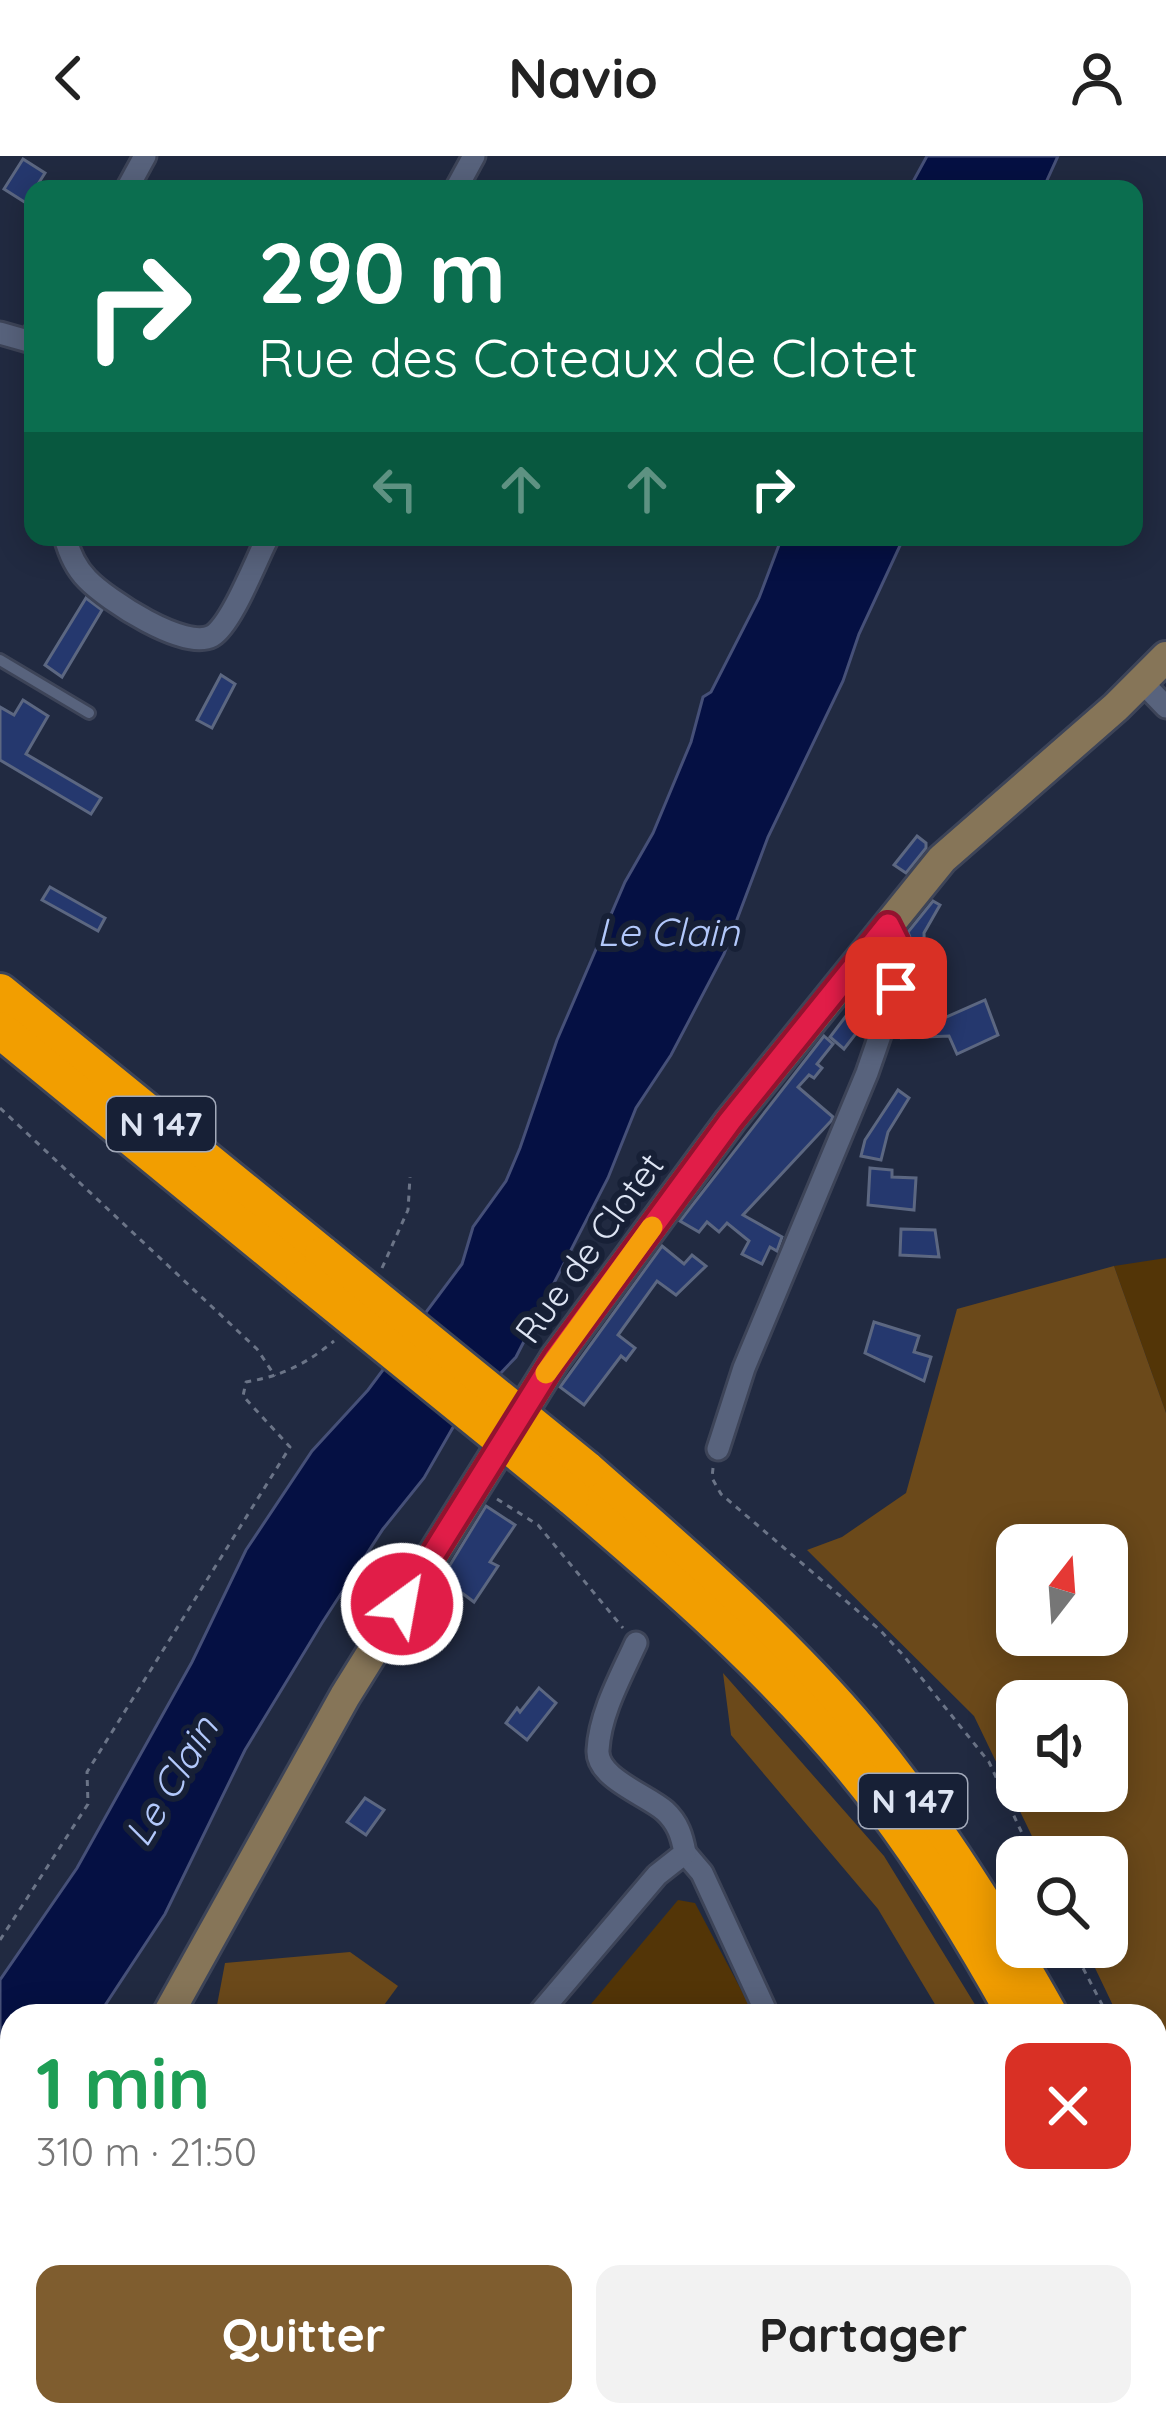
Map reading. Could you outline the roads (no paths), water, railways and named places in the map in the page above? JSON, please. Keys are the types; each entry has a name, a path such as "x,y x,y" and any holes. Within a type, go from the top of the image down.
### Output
{"highway":[{"name":"N 147","path":"0,992 314,1267"},
{"name":"N 147","path":"0,1030 314,1267 757,1623 863,1736 977,1892 1043,2004"},
{"name":"N 147","path":"579,1482 810,1718 882,1804 1009,2004"}],"main road":[{"name":"Rue de Clotet","path":"174,2004 345,1696 475,1485 555,1359 661,1215 816,1011 942,859 1166,657"}],"street":[{"path":"70,546 86,578 164,630 191,640 208,638 222,627 263,546"},
{"path":"1142,682 1166,707"},
{"path":"718,1449 745,1367 867,1073 896,988 898,945 888,925"},
{"path":"636,1643 610,1702 597,1754 602,1767 666,1812 680,1830 685,1853 703,1873 763,2004"},
{"path":"547,2004 657,1875 685,1853"}],"lane":[{"path":"0,660 89,713"}],"water":[{"path":"927,156 1058,156 1047,180 914,180"},
{"name":"Le Clain","path":"779,546 900,546 843,681 768,837 724,954 671,1055 636,1108 608,1178 516,1357 459,1417 424,1478 383,1529 322,1623 245,1750 165,1914 106,2004 0,2004 0,1980 77,1868 192,1662 246,1550 312,1451 368,1390 462,1264 473,1227 506,1181 557,1040 625,882 653,833 691,742 703,697 711,692 759,598"}]}
